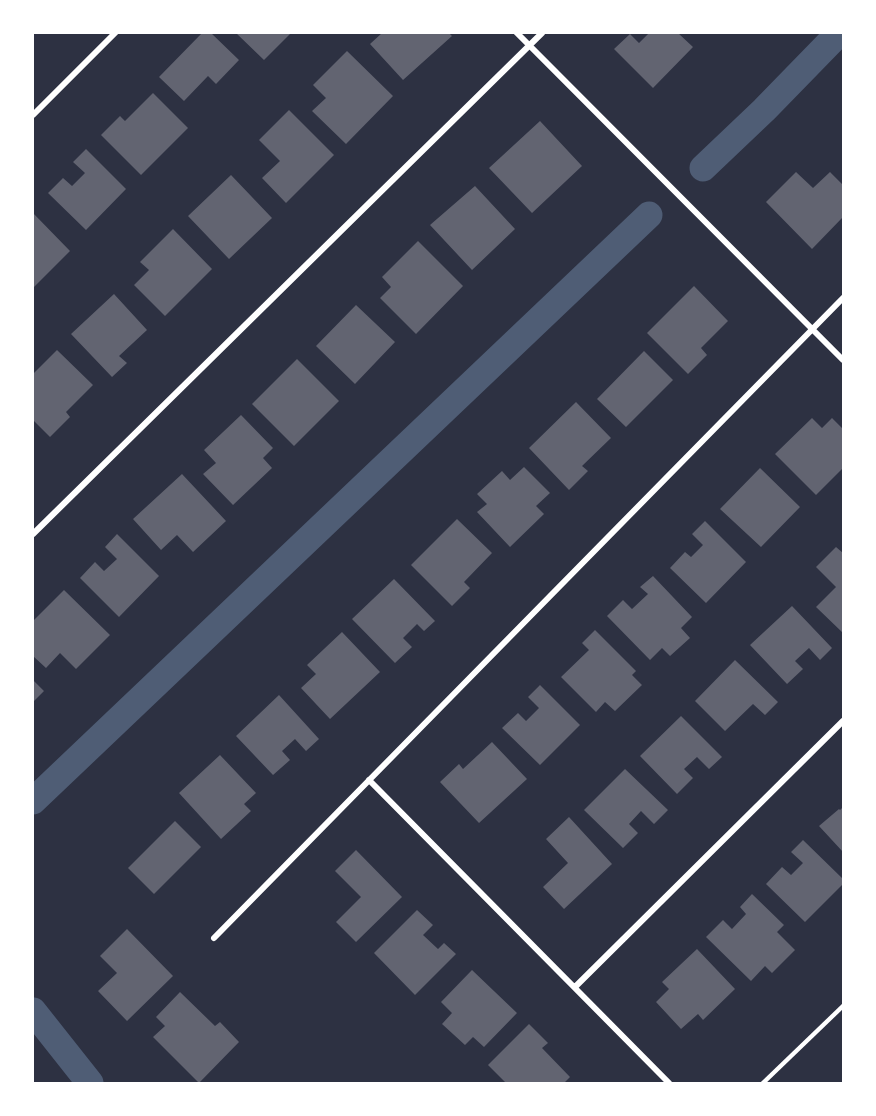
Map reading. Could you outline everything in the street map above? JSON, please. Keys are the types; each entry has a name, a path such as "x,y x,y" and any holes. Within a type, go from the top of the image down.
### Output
{"street":[{"path":"33,115 115,33"},
{"path":"517,33 843,360"},
{"path":"33,534 542,33"},
{"path":"214,938 843,298"},
{"path":"575,987 843,721"},
{"path":"369,780 669,1083"}],"lane":[{"path":"763,1083 843,1006"}],"building":[{"path":"202,33 211,33 239,60 216,84 208,76 184,101 159,77"},
{"path":"236,33 291,33 264,60"},
{"path":"382,33 449,33 452,36 403,80 370,44"},
{"path":"649,33 678,33 693,47 653,88 614,49 630,34 639,43"},
{"path":"347,51 393,96 346,144 312,111 326,98 313,85"},
{"path":"153,93 188,128 141,175 101,135 120,116 125,121"},
{"path":"289,110 334,155 286,203 262,178 280,161 259,140"},
{"path":"540,121 582,166 532,213 489,168"},
{"path":"86,149 126,189 86,230 48,193 63,178 72,186 85,173 73,162"},
{"path":"796,172 813,188 830,172 843,185 843,217 812,249 766,202"},
{"path":"231,175 272,218 229,259 188,216"},
{"path":"475,186 515,229 472,270 430,225"},
{"path":"33,213 70,251 33,288"},
{"path":"173,229 212,269 165,316 134,285 149,270 140,262"},
{"path":"418,241 463,286 416,334 380,298 391,287 382,277"},
{"path":"694,286 728,321 701,348 707,355 688,374 647,333"},
{"path":"114,294 147,330 119,356 127,363 112,377 71,334"},
{"path":"356,305 395,342 355,384 316,346"},
{"path":"57,350 93,385 66,412 70,417 50,437 33,420 33,374"},
{"path":"644,351 673,380 626,427 597,399"},
{"path":"297,359 339,401 294,446 252,404"},
{"path":"576,402 611,438 582,466 588,471 569,490 529,448"},
{"path":"241,415 273,448 263,458 272,468 233,505 203,474 216,463 204,450"},
{"path":"812,418 822,428 832,418 843,429 843,468 816,495 775,454"},
{"path":"524,467 550,493 536,506 544,514 510,547 477,512 487,504 477,494 502,471 510,480"},
{"path":"760,468 800,507 761,547 720,509"},
{"path":"182,474 226,521 193,552 177,535 161,550 133,519"},
{"path":"457,519 492,553 464,582 470,588 452,606 411,565"},
{"path":"705,521 746,562 706,603 670,568 685,552 691,557 703,545 692,534"},
{"path":"117,534 159,576 119,617 80,578 95,562 104,571 117,559 105,547"},
{"path":"836,547 843,553 843,633 816,607 836,587 816,567"},
{"path":"653,576 692,617 681,628 690,638 670,656 662,648 650,660 607,616 623,600 632,609 648,594 640,587"},
{"path":"394,579 435,621 424,631 417,624 403,638 412,647 395,663 352,619"},
{"path":"64,590 110,635 76,669 60,653 46,668 33,656 33,621"},
{"path":"792,606 832,648 820,660 809,648 795,661 803,669 787,684 750,645"},
{"path":"595,630 636,671 632,675 642,685 615,711 605,702 596,712 561,677 589,650 582,643"},
{"path":"342,632 380,672 330,719 301,688 316,674 307,665"},
{"path":"735,660 778,702 765,715 753,704 725,731 695,701"},
{"path":"33,680 44,691 33,702"},
{"path":"540,685 580,725 540,765 502,728 518,713 526,721 539,708 528,697"},
{"path":"279,695 319,739 306,751 295,739 282,751 290,760 273,775 236,736"},
{"path":"681,716 722,757 709,769 697,757 684,769 693,778 677,794 640,756"},
{"path":"492,742 527,779 479,823 440,782 459,764 463,769"},
{"path":"220,755 256,793 244,804 251,811 221,839 179,793"},
{"path":"625,769 668,810 654,824 641,811 629,824 638,833 623,848 584,810"},
{"path":"843,807 843,852 819,826"},
{"path":"569,817 612,864 564,909 543,887 568,863 546,839"},
{"path":"175,821 201,847 154,894 128,868"},
{"path":"803,840 843,879 843,884 805,922 766,884 782,867 791,875 803,863 791,852"},
{"path":"356,850 402,897 356,942 336,922 361,897 335,871"},
{"path":"752,894 784,925 777,932 795,950 772,973 765,966 751,981 706,937 723,920 732,929 746,914 740,907"},
{"path":"417,910 433,925 423,935 438,949 444,943 456,954 415,995 374,953"},
{"path":"127,929 173,976 127,1021 98,991 117,973 100,956"},
{"path":"697,949 735,989 703,1020 698,1014 681,1029 656,1002 669,989 662,982"},
{"path":"472,970 517,1013 484,1047 473,1037 465,1045 442,1024 452,1013 441,1002"},
{"path":"180,992 215,1026 220,1022 239,1042 199,1083 153,1037 165,1026 156,1017"},
{"path":"529,1024 548,1043 542,1048 570,1077 564,1083 506,1083 488,1065"}],"waterway":[{"path":"703,168 764,110 839,33"},
{"path":"33,801 649,215"},
{"path":"33,1011 90,1083"}]}
